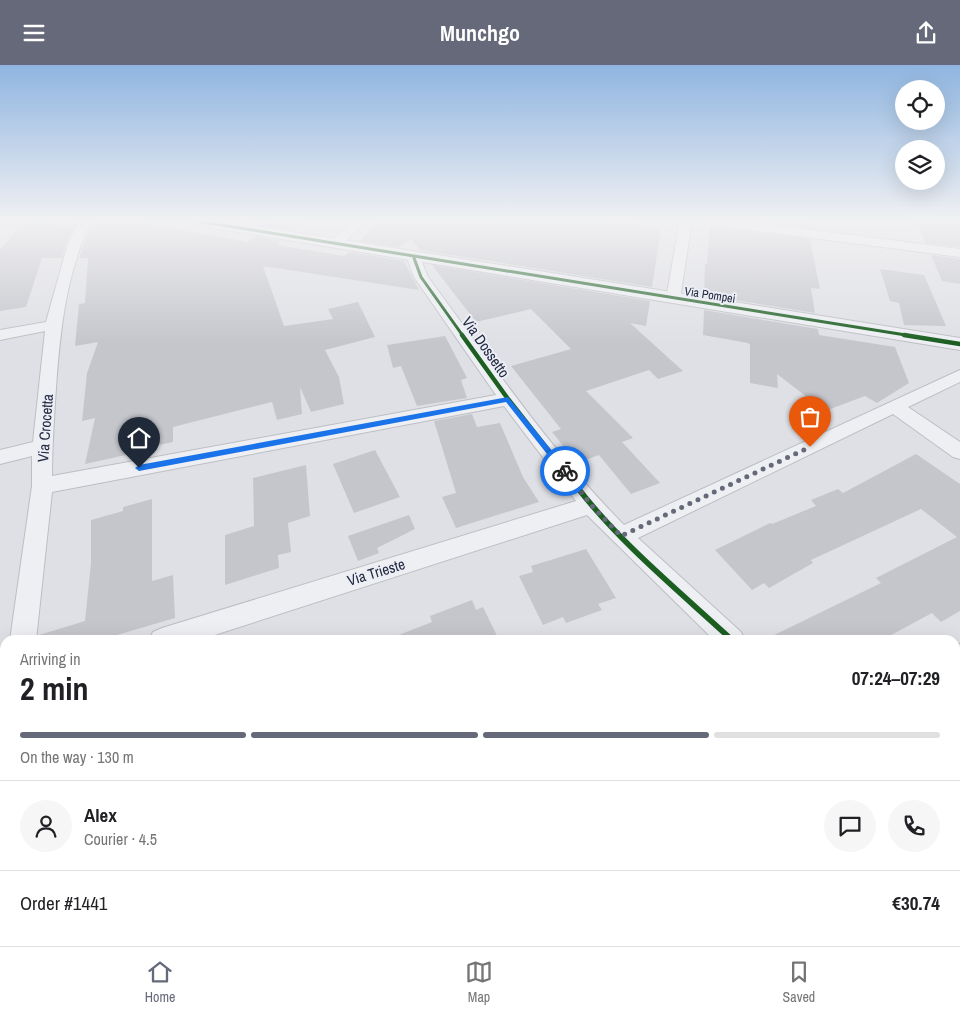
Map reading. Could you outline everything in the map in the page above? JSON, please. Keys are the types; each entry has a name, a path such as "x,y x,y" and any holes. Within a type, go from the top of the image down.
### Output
{"street":[{"name":"Via Crocetta","path":"24,635 42,486 42,447 53,325 69,261"},
{"name":"Via Dossetto","path":"415,261 421,277 508,399 591,505 621,536 727,635"},
{"name":"Via Pompei","path":"434,261 960,344"},
{"path":"673,299 679,261"},
{"path":"0,335 53,325"},
{"path":"621,536 960,375"},
{"path":"42,486 508,399"},
{"path":"895,407 960,452"},
{"path":"0,457 42,447"},
{"name":"Via Trieste","path":"178,635 591,505"}],"building":[{"path":"0,261 41,261 26,307 0,311"},
{"path":"88,261 404,261 419,290 263,266 284,326 333,319 328,309 358,302 375,337 325,350 339,377 344,404 311,412 300,387 302,414 277,420 272,402 173,427 173,442 85,464 95,418 82,421 87,373 98,342 75,346 79,304 85,303"},
{"path":"490,261 656,261 652,287"},
{"path":"707,261 814,261 820,289 811,288 815,313 704,295 705,264 707,264"},
{"path":"934,261 960,261 960,284 942,281"},
{"path":"432,265 650,301 646,326 630,323 683,371 658,379 649,370 586,391 633,438 622,442 660,483 631,494 599,455 577,463 552,432 561,429 511,366 571,349 531,309 476,322"},
{"path":"880,269 924,275 946,326 904,325 899,303 890,301"},
{"path":"704,310 818,329 819,335 895,347 909,383 877,403 865,396 825,411 777,374 778,388 750,383 750,345 748,343 703,335"},
{"path":"445,336 467,378 461,380 467,398 417,406 401,366 393,368 387,345"},
{"path":"472,414 477,427 500,423 523,477 539,502 456,528 442,497 456,493 434,421"},
{"path":"375,450 400,497 354,513 333,464"},
{"path":"916,454 960,484 960,611 941,622 932,613 891,635 774,635 881,583 876,578 957,537 921,509 811,560 813,563 769,588 764,583 752,590 715,550 770,523 772,524 816,506 811,500 838,489 843,493"},
{"path":"306,465 310,516 288,523 291,552 278,555 279,568 225,585 225,535 254,526 253,478"},
{"path":"152,499 152,581 173,575 175,618 117,635 39,635 85,621 91,563 91,520 123,511 123,507"},
{"path":"409,515 415,529 377,548 379,553 358,561 348,536"},
{"path":"586,549 616,598 598,604 602,610 566,623 563,617 543,625 519,576 533,572 531,566"},
{"path":"472,600 476,610 483,607 497,635 399,635 432,622 430,616"}],"cycle path":[{"path":"415,261 421,277 508,399 591,505 621,536 727,635"},
{"path":"438,261 960,344"}],"way so far":[{"path":"565,471 591,505 621,536 810,447"}],"route":[{"path":"139,468 508,399 565,471"}]}
